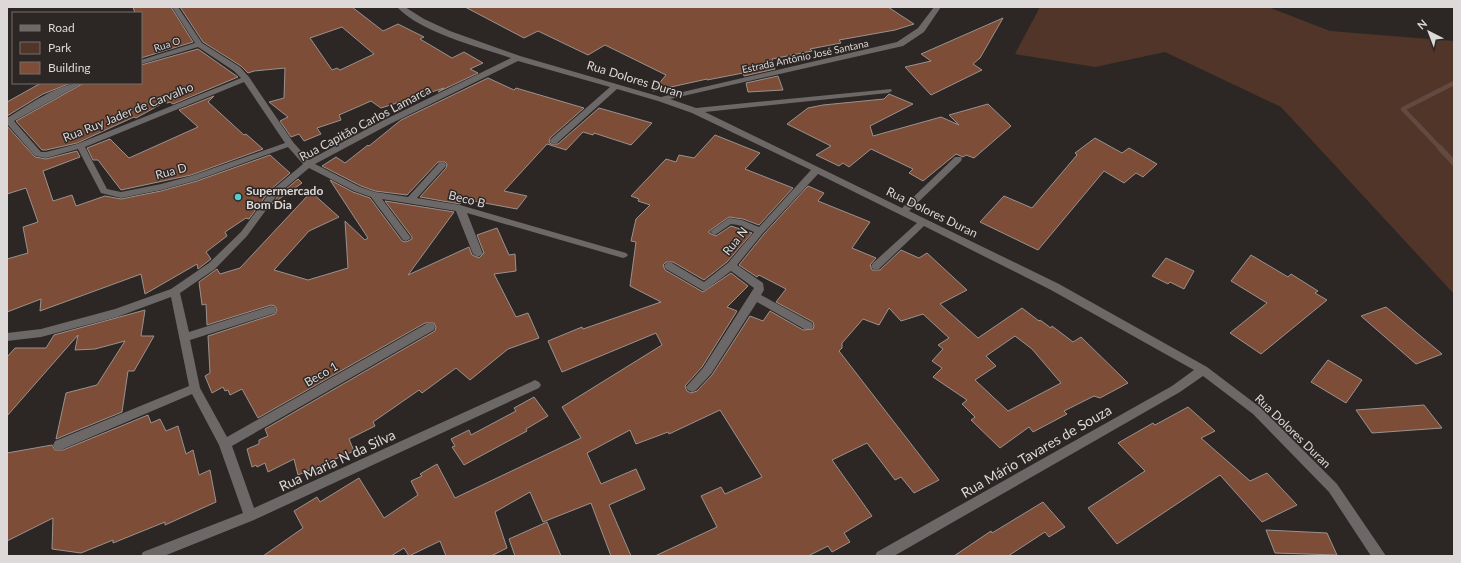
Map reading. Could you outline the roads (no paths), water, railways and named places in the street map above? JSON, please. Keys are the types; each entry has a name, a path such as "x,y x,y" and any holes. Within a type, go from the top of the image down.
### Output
{"street":[{"path":"175,7 199,44 237,69 246,78 290,144 308,164"},
{"name":"Rua Dolores Duran","path":"400,7 420,21 446,33 517,58 661,99 695,111 1055,287 1203,370 1257,412 1333,488 1379,556"},
{"name":"Estrada Antônio José Santana","path":"661,99 900,44 921,30 938,7"},
{"name":"Rua O","path":"142,62 199,44"},
{"name":"Rua Capitão Carlos Lamarca","path":"7,338 41,333 117,313 175,292 212,266 244,234 274,193 308,164 387,122 517,58"},
{"name":"Rua Ruy Jader de Carvalho","path":"8,120 38,154 46,156 80,146 246,78"},
{"path":"8,120 60,91 77,84"},
{"path":"554,141 615,86"},
{"path":"695,111 888,91"},
{"name":"Rua D","path":"80,146 104,191 121,195 161,187 194,178 290,144"},
{"path":"903,212 958,159"},
{"name":"Beco B","path":"308,164 374,196 460,208 623,255"},
{"path":"411,200 442,165"},
{"name":"Rua N","path":"755,297 759,290 759,286 731,266 760,231 816,170"},
{"path":"374,196 406,238"},
{"path":"460,208 478,254"},
{"path":"715,232 729,221 739,222 760,231"},
{"path":"876,266 923,222"},
{"path":"669,266 704,287 731,266"},
{"path":"175,292 195,388 225,444 250,516"},
{"path":"692,387 707,371 755,297 808,326"},
{"path":"185,337 271,310"},
{"name":"Beco 1","path":"225,444 430,327"},
{"name":"Rua Mário Tavares de Souza","path":"882,556 1176,389 1203,370"},
{"name":"Rua Maria N da Silva","path":"148,556 250,516 535,385"},
{"path":"59,445 195,388"}],"waterway":[{"path":"1441,149 1403,109 1454,83"},
{"path":"1440,148 1454,163"}],"place":[{"name":"Supermercado Bom Dia","path":"238,197"}]}
